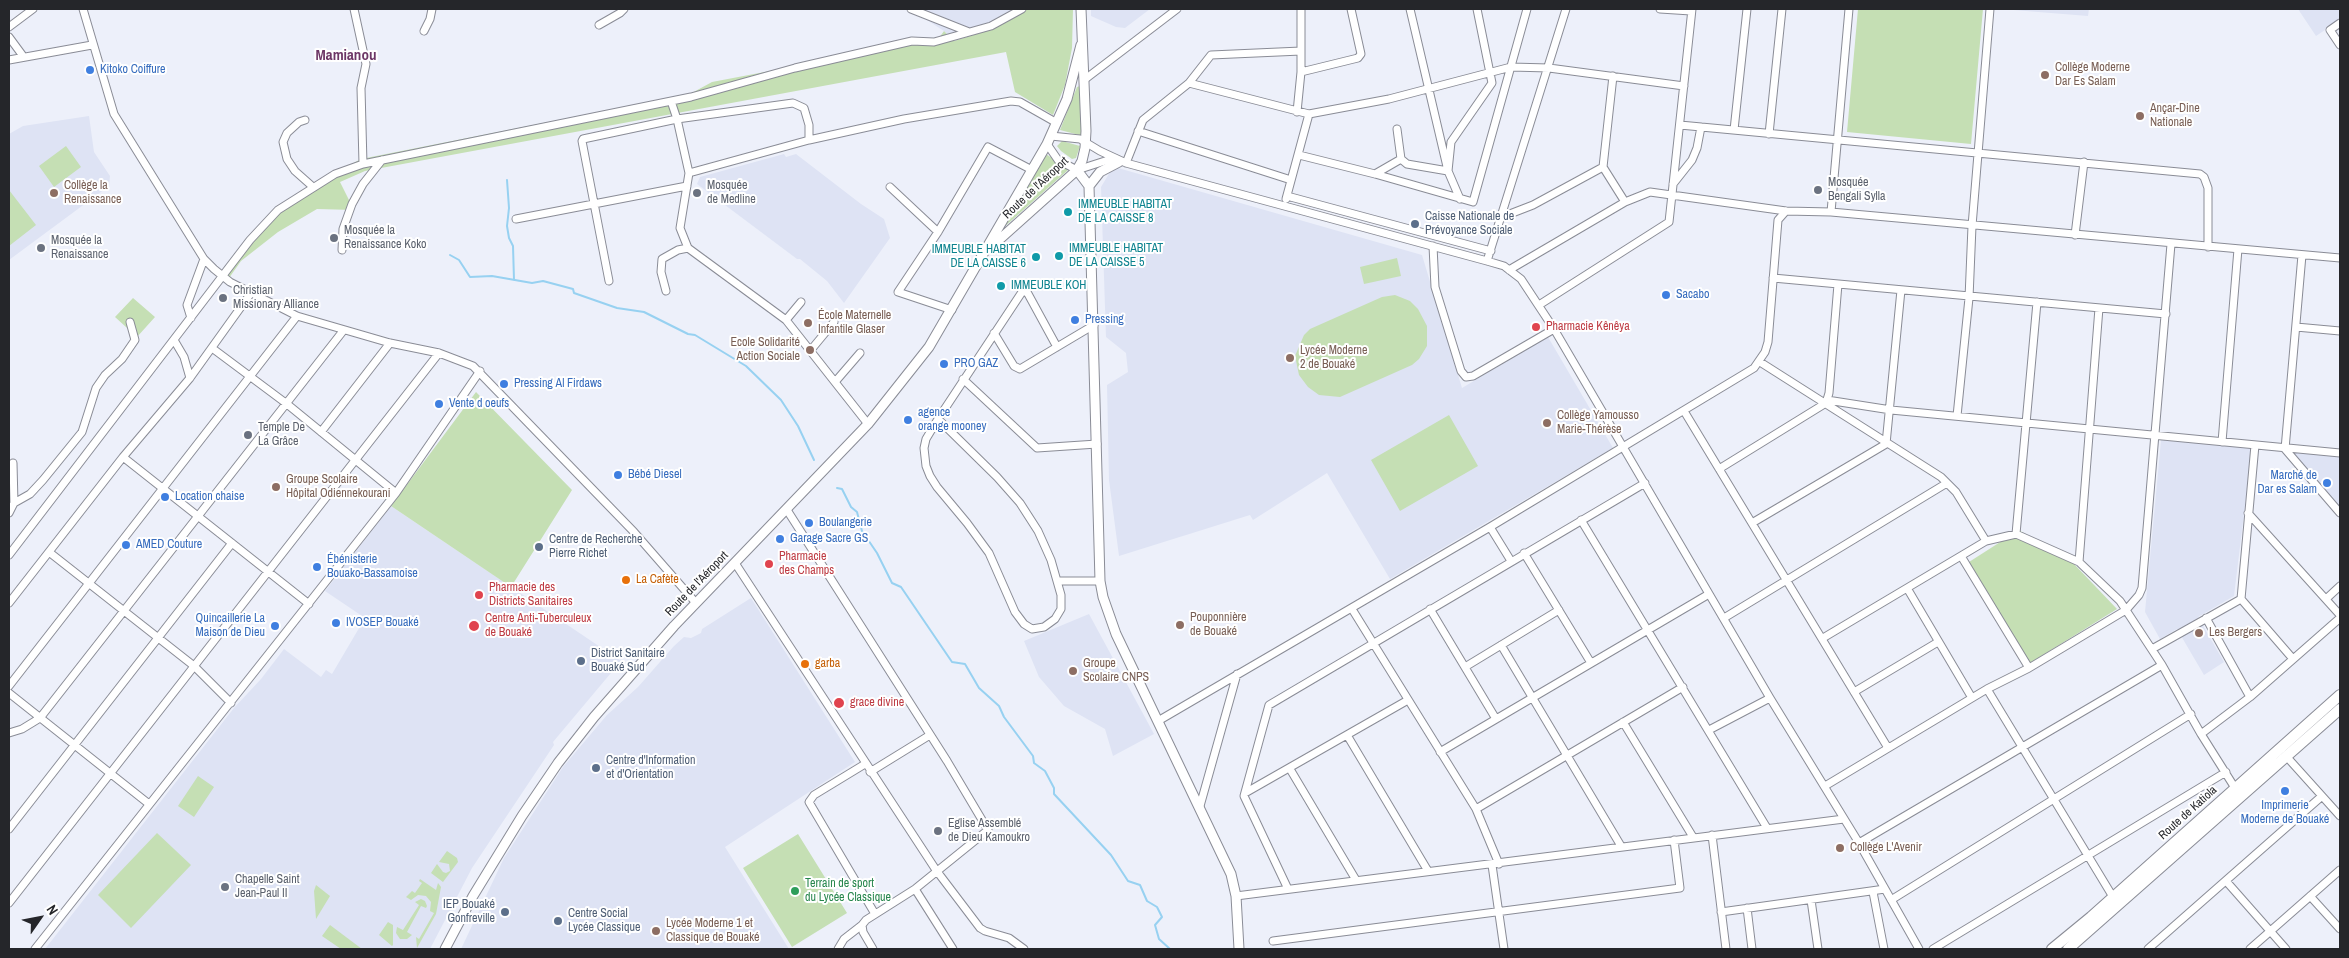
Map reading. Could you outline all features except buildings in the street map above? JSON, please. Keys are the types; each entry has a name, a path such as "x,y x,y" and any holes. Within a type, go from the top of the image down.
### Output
{"highway":[{"name":"Route de Katiola","path":"2052,949 2114,897 2340,695"},
{"name":"Route de Katiola","path":"2068,949 2340,709"}],"main road":[{"name":"Route de l'Aéroport","path":"987,251 1077,170 1084,155 1086,141 1081,9"},
{"name":"Route de l'Aéroport","path":"444,949 498,853 558,763 636,666 868,424 928,348 987,251 996,229 1049,140 1067,99 1081,45"},
{"path":"1089,186 1100,172 1123,162"},
{"path":"1077,170 1089,186 1098,444 1100,582 1103,597 1116,634 1231,874 1236,896 1239,949"}],"street":[{"path":"9,27 33,9"},
{"path":"83,9 92,45 114,114 204,259 223,276 251,293 297,316 343,331 439,353 480,371 634,532 696,603"},
{"path":"354,9 366,64 360,88 363,164"},
{"path":"424,31 430,19 432,9"},
{"path":"598,25 624,9"},
{"path":"911,9 969,32"},
{"path":"9,555 250,240 278,210 335,174 363,164 671,101 795,68 912,41 934,42 991,26 1022,9"},
{"path":"1084,80 1177,9"},
{"path":"1298,112 1302,9"},
{"path":"1301,72 1358,58 1361,54 1352,9"},
{"path":"1410,9 1448,171 1460,199"},
{"path":"1448,171 1450,142 1492,83 1477,9"},
{"path":"1299,155 1375,174 1472,202 1527,9"},
{"path":"1487,261 1566,9"},
{"path":"1539,305 1668,224 1691,10 1660,9"},
{"path":"1734,130 1747,9"},
{"path":"1769,134 1782,9"},
{"path":"1831,212 1849,9"},
{"path":"1957,416 1969,298 1972,226 1990,9"},
{"path":"2340,23 2330,30 2340,46"},
{"path":"9,37 23,56"},
{"path":"9,60 92,45"},
{"path":"1123,162 1143,120 1153,110 1189,83 1208,57 1213,54 1301,51"},
{"path":"1189,83 1309,114 1389,99 1511,67 1549,68 1684,86"},
{"path":"1613,76 1603,167 1625,202"},
{"path":"671,101 689,173 680,228 688,248 786,320 868,424"},
{"path":"689,173 809,140 904,120 1016,101 1057,123"},
{"path":"609,281 582,142 583,139 677,119 793,103 804,108 809,125 809,140"},
{"path":"1284,206 1309,114"},
{"path":"306,120 299,122 287,133 284,142 287,159 295,171 313,187"},
{"path":"1680,125 2200,174 2204,177 2208,188 2208,247"},
{"path":"1672,186 1692,160 1697,148 1701,127"},
{"path":"1397,129 1401,159 1407,164 1448,171"},
{"path":"1138,132 1291,180"},
{"path":"1123,162 1104,161 1077,170 1058,160 1049,140 1067,136 1086,141 1100,151 1123,162 1487,261 1509,270 1529,288 1770,698 1859,843 1919,949"},
{"path":"952,310 898,292 938,232 988,147 1032,170"},
{"path":"1375,174 1401,159"},
{"path":"342,250 343,229 352,204 363,184 382,160"},
{"path":"2075,235 2084,162"},
{"path":"1502,217 1533,205 1603,167"},
{"path":"516,219 687,186"},
{"path":"890,187 938,232"},
{"path":"1509,270 1625,202 1650,192 1786,211 1831,212 2340,258"},
{"path":"1287,196 1491,251"},
{"path":"1158,721 1624,448 1754,368 1760,362 1768,342 1778,220 1786,211"},
{"path":"1825,786 1972,698 2029,668 2126,610 2142,588 2171,244"},
{"path":"1433,246 1435,286 1461,371 1466,377 1472,376 1554,329"},
{"path":"666,291 661,272 662,260 678,250 688,248"},
{"path":"2222,442 2238,249"},
{"path":"2302,255 2285,448 2340,513"},
{"path":"191,318 187,305 204,259"},
{"path":"1773,278 1969,298 2037,302 2166,314"},
{"path":"1827,402 1838,284"},
{"path":"1886,444 1891,410 1901,290"},
{"path":"938,419 997,477 1020,503 1038,531 1058,581 1061,609 1055,619 1044,627 1032,630 1024,624 1015,612 989,553 967,523 936,487 926,466 924,448 926,439 938,419 963,379 1022,292 1027,292 1057,347"},
{"path":"9,603 123,457 190,378 251,293"},
{"path":"786,320 801,302"},
{"path":"2016,534 2037,302"},
{"path":"2079,562 2099,308"},
{"path":"9,686 297,316"},
{"path":"14,503 30,494 44,480 82,432 96,388 132,347 135,340 130,322"},
{"path":"810,350 834,322"},
{"path":"994,333 1017,369 1094,325"},
{"path":"2296,327 2340,331"},
{"path":"9,733 22,729 40,718 343,331"},
{"path":"174,340 184,357 190,378"},
{"path":"321,432 390,343"},
{"path":"212,348 287,404 396,493"},
{"path":"9,903 439,353"},
{"path":"835,382 860,353"},
{"path":"1760,362 1827,402 1886,444 1947,483 1956,492 1986,541"},
{"path":"36,949 396,493 480,371"},
{"path":"963,379 1037,448 1098,444"},
{"path":"1719,469 1827,402 1891,410 2340,453"},
{"path":"1684,412 1888,748"},
{"path":"1752,523 1886,444"},
{"path":"2255,445 2240,599 2293,660"},
{"path":"123,457 309,604"},
{"path":"9,513 14,503 12,463"},
{"path":"1288,889 1244,796 1269,705 1645,483"},
{"path":"1724,618 1787,582 1947,483"},
{"path":"787,510 988,830 914,888 875,914 844,939 838,949"},
{"path":"2201,734 2250,698 2340,617 2248,513"},
{"path":"1581,520 1683,686 1767,828"},
{"path":"1490,527 1510,562"},
{"path":"1822,638 1986,541 2016,534 2079,562 2092,573 2126,610 2162,665 2201,734 2235,788"},
{"path":"9,829 232,543"},
{"path":"49,552 194,666 231,703"},
{"path":"1524,554 1591,663"},
{"path":"1962,556 2029,668"},
{"path":"735,562 870,772 936,870 980,928 984,931 1009,938 1024,949"},
{"path":"1058,581 1100,582"},
{"path":"2326,599 2340,586"},
{"path":"1907,588 1972,698"},
{"path":"1440,752 1709,594"},
{"path":"2152,649 2240,599"},
{"path":"1352,609 1476,809 1496,864 1499,912 1504,949"},
{"path":"1430,609 1496,719"},
{"path":"1464,667 1559,610"},
{"path":"2206,618 2250,698"},
{"path":"1854,692 1938,642"},
{"path":"1501,645 1621,846"},
{"path":"1859,843 2162,665"},
{"path":"1200,806 1238,674"},
{"path":"1476,809 1683,686"},
{"path":"1988,689 2088,857 2114,897"},
{"path":"9,693 149,804"},
{"path":"1709,730 1770,698"},
{"path":"1245,793 1408,700"},
{"path":"1891,900 2191,714"},
{"path":"1623,722 1693,837"},
{"path":"870,772 930,735"},
{"path":"1347,735 1428,871"},
{"path":"2286,756 2340,816"},
{"path":"865,764 814,794 809,802 875,914"},
{"path":"1290,769 1356,880"},
{"path":"1934,949 2226,772"},
{"path":"2148,949 2322,796"},
{"path":"1236,896 1844,819"},
{"path":"1712,835 1726,949"},
{"path":"1273,940 1680,888 1674,840"},
{"path":"2250,949 2340,870"},
{"path":"2226,881 2286,949"},
{"path":"914,888 953,949"},
{"path":"1721,912 1885,889"},
{"path":"1873,892 1884,949"},
{"path":"2310,896 2340,930"},
{"path":"1811,900 1818,949"},
{"path":"1747,908 1752,949"},
{"path":"862,925 862,932 873,949"}],"shaded area":[{"path":"910,9 1027,9 993,29 954,41 944,31"},
{"path":"1091,9 1150,9 1125,28 1116,27 1091,16"},
{"path":"2001,9 2089,9 2088,16"},
{"path":"2298,9 2340,9 2340,20 2316,36"},
{"name":"Collège la Renaissance","path":"89,116 94,152 110,176 109,186 9,260 9,134 23,126"},
{"path":"784,154 786,157 796,154 861,204 884,219 890,238 844,303 827,281 800,259 797,259 697,184 700,177"},
{"name":"Lycée Moderne 2 de Bouaké","path":"1118,168 1422,255 1462,388 1548,337 1613,448 1390,579 1327,473 1253,520 1250,515 1119,556 1109,480 1107,385 1128,372 1126,353 1106,337 1101,187 1110,172"},
{"path":"2161,440 2252,448 2234,596 2198,617 2224,662 2204,675 2177,629 2160,639 2145,612"},
{"name":"Marché de Dar es Salam","path":"2285,449 2340,453 2340,513"},
{"path":"391,506 621,661 553,742 554,745 472,868 430,949 45,949 234,708 261,679 284,649 321,677 326,670 332,674 365,618 325,591"},
{"path":"751,598 855,762 725,847 789,949 461,949 504,858 563,767 607,715 638,687 684,637 691,638 701,633 702,629"},
{"path":"1089,614 1154,734 1113,756 1105,729 1064,706 1039,677 1024,641"}],"green space":[{"path":"1027,9 1073,9 1072,48 1065,85 1053,115 1015,92 1006,52 365,171 340,182 354,210 317,209 278,232 241,261 229,278 220,274 248,238 276,208 304,189 361,159 690,94 712,82 933,40 939,38 944,31 954,41 993,29"},
{"path":"1858,9 1983,9 1971,144 1847,132"},
{"path":"1080,86 1083,136 1060,130 1077,87"},
{"path":"1062,141 1080,146 1076,158 1072,159 1061,151 1057,146"},
{"path":"66,146 81,167 54,187 39,166"},
{"path":"1046,154 1068,169 1067,171 1002,229"},
{"path":"9,190 36,225 9,246"},
{"path":"1397,258 1401,276 1364,284 1360,267"},
{"path":"1395,295 1410,301 1418,309 1427,326 1427,346 1419,359 1412,365 1340,397 1319,395 1308,387 1299,375 1295,356 1304,335 1310,329 1382,297"},
{"path":"133,298 155,317 137,337 115,317"},
{"path":"476,392 572,490 511,587 391,506"},
{"path":"1449,415 1478,466 1400,511 1371,460"},
{"path":"2019,530 2074,564 2117,609 2030,663 1969,562"},
{"path":"198,776 214,787 194,817 178,806"},
{"path":"157,833 191,865 131,928 98,895"},
{"name":"Terrain de sport du Lycée Classique","path":"798,834 847,913 792,947 743,868"},
{"path":"447,851 457,858 458,862 443,882 431,873 437,864 443,872 450,871 449,864 439,862"},
{"path":"420,879 436,890 438,883 441,887 436,914 417,948 416,937 419,939 434,913 430,911 431,902 426,896 418,895 411,900 406,897 412,891 415,893 422,883 419,881"},
{"path":"316,885 330,896 316,919 314,891"},
{"path":"421,899 425,901 427,906 426,908 421,906 407,932 412,935 407,939 400,939 396,933 397,927 403,930 419,905 415,902"},
{"path":"388,922 393,925 392,946 379,935"},
{"path":"330,925 362,949 341,949 322,936"}],"waterway":[{"path":"507,180 509,208 507,226 509,238 513,246 514,280"},
{"path":"450,255 459,260 470,277 492,276 532,283 543,281 573,289 574,293 617,308 644,312 688,334 695,335 746,366 781,400 798,426 814,460"},
{"path":"837,488 842,489 851,507 857,512 862,531 877,553 892,583 901,587 952,662 965,664 979,688 999,706 1004,717 1033,756 1034,763 1045,771 1054,788 1054,794 1111,855 1128,881 1140,885 1147,901 1157,907 1162,917 1155,925 1159,939 1170,949"}],"place":[{"name":"Kitoko Coiffure","path":"90,70"},
{"name":"Collège Moderne Dar Es Salam","path":"2045,75"},
{"name":"Ançar-Dine Nationale","path":"2140,116"},
{"name":"Mosquée Bengali Sylla","path":"1818,190"},
{"name":"Collège la Renaissance","path":"54,193"},
{"name":"Mosquée de Medline","path":"697,193"},
{"name":"IMMEUBLE HABITAT DE LA CAISSE 8","path":"1068,212"},
{"name":"Caisse Nationale de Prévoyance Sociale","path":"1415,224"},
{"name":"Mosquée la Renaissance Koko","path":"334,238"},
{"name":"Mosquée la Renaissance","path":"41,248"},
{"name":"IMMEUBLE HABITAT DE LA CAISSE 5","path":"1059,256"},
{"name":"IMMEUBLE HABITAT DE LA CAISSE 6","path":"1036,257"},
{"name":"IMMEUBLE KOH","path":"1001,286"},
{"name":"Sacabo","path":"1666,295"},
{"name":"Christian Missionary Alliance","path":"223,298"},
{"name":"Pressing","path":"1075,320"},
{"name":"École Maternelle Infantile Glaser","path":"808,323"},
{"name":"Pharmacie Kênêya","path":"1536,327"},
{"name":"Ecole Solidarité Action Sociale","path":"810,350"},
{"name":"Lycée Moderne 2 de Bouaké","path":"1290,358"},
{"name":"PRO GAZ","path":"944,364"},
{"name":"Pressing Al Firdaws","path":"504,384"},
{"name":"Vente d oeufs","path":"439,404"},
{"name":"agence orange mooney","path":"908,420"},
{"name":"Collège Yamousso Marie-Thérèse","path":"1547,423"},
{"name":"Temple De La Grâce","path":"248,435"},
{"name":"Bébé Diesel","path":"618,475"},
{"name":"Marché de Dar es Salam","path":"2327,483"},
{"name":"Groupe Scolaire Hôpital Odiennekourani","path":"276,487"},
{"name":"Location chaise","path":"165,497"},
{"name":"Boulangerie","path":"809,523"},
{"name":"Garage Sacre GS","path":"780,539"},
{"name":"AMED Couture","path":"126,545"},
{"name":"Centre de Recherche Pierre Richet","path":"539,547"},
{"name":"Pharmacie des Champs","path":"769,564"},
{"name":"Ébénisterie Bouako-Bassamoise","path":"317,567"},
{"name":"La Cafète","path":"626,580"},
{"name":"Pharmacie des Districts Sanitaires","path":"479,595"},
{"name":"IVOSEP Bouaké","path":"336,623"},
{"name":"Pouponnière de Bouaké","path":"1180,625"},
{"name":"Quincaillerie La Maison de Dieu","path":"275,626"},
{"name":"Centre Anti-Tuberculeux de Bouaké","path":"474,626"},
{"name":"Les Bergers","path":"2199,633"},
{"name":"District Sanitaire Bouaké Sud","path":"581,661"},
{"name":"garba","path":"805,664"},
{"name":"Groupe Scolaire CNPS","path":"1073,671"},
{"name":"grace divine","path":"839,703"},
{"name":"Centre d'Information et d'Orientation","path":"596,768"},
{"name":"Imprimerie Moderne de Bouaké","path":"2285,791"},
{"name":"Eglise Assemblé de Dieu Kamoukro","path":"938,831"},
{"name":"Collège L'Avenir","path":"1840,848"},
{"name":"Chapelle Saint Jean-Paul II","path":"225,887"},
{"name":"Terrain de sport du Lycée Classique","path":"795,891"},
{"name":"IEP Bouaké Gonfreville","path":"505,912"},
{"name":"Centre Social Lycée Classique","path":"558,921"},
{"name":"Lycée Moderne 1 et Classique de Bouaké","path":"656,931"}],"district":[{"name":"Mamianou","path":"346,56"}]}
